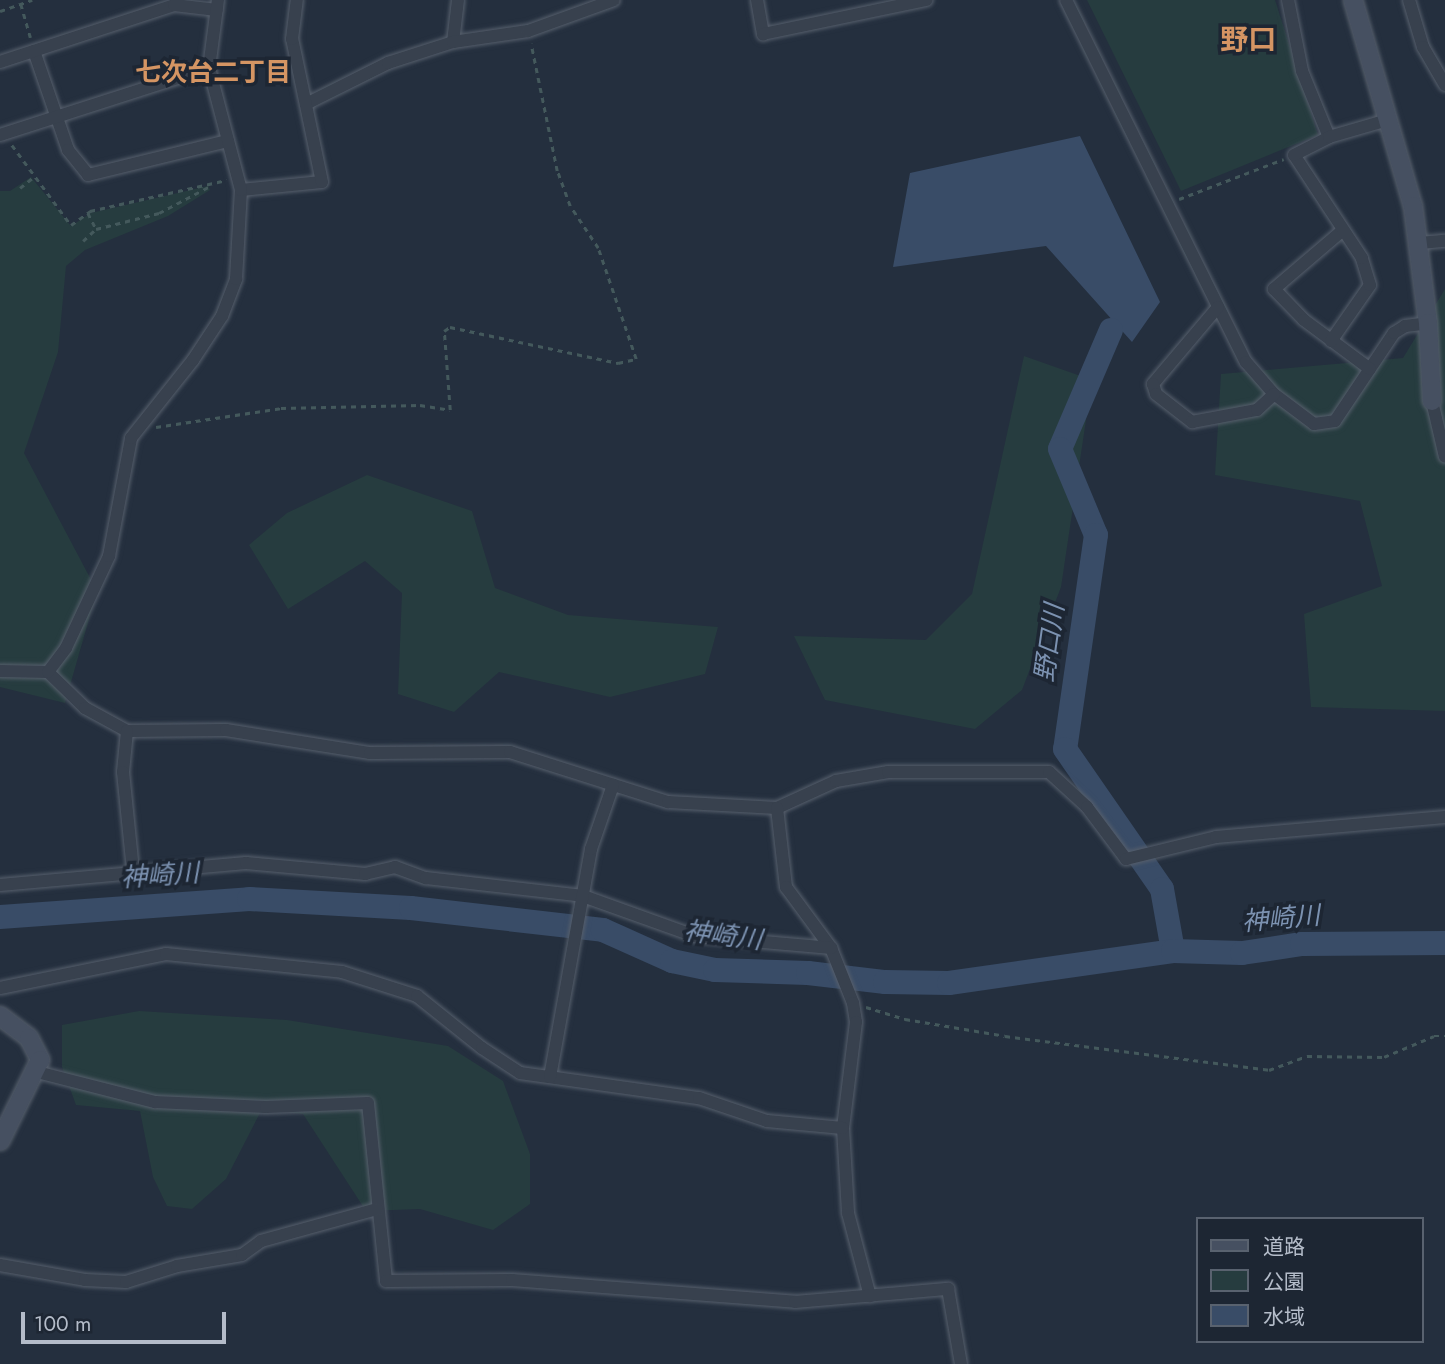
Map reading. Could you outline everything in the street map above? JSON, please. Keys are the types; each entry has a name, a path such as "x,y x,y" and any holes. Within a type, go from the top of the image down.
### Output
{"street":[{"path":"240,184 322,182 292,39 297,0"},
{"path":"453,42 458,0"},
{"path":"306,104 388,63 453,42 527,30 585,4 614,0"},
{"path":"757,0 763,34 926,0"},
{"path":"1066,0 1246,362 1274,394 1314,424 1335,421 1394,333 1405,326 1428,323"},
{"path":"1287,0 1302,71 1329,137"},
{"path":"1353,0 1420,243 1432,401 1445,457"},
{"path":"1409,0 1423,47 1445,85"},
{"path":"0,62 174,5 217,5 209,68 240,184 236,279 222,316 143,429 131,438 125,453 109,556 66,648 48,673"},
{"path":"34,51 68,150 88,175 228,141"},
{"path":"2,134 209,68"},
{"path":"1331,341 1370,285 1362,258 1294,155 1329,137 1388,120"},
{"path":"1343,230 1274,289 1331,341 1370,369"},
{"path":"1420,243 1445,241"},
{"path":"1217,307 1153,384 1156,394 1192,422 1256,410 1274,394"},
{"path":"0,671 48,673 85,708 127,731 226,730 370,753 510,752 668,802 777,808 836,781 888,772 1049,772 1087,807 1126,859 1216,837 1445,817"},
{"path":"127,731 123,772 133,871"},
{"path":"550,1077 590,849 612,785"},
{"path":"777,808 786,887 831,948 853,1003 856,1022 843,1128 848,1213 870,1296"},
{"path":"0,885 246,863 365,874 396,867 426,878 583,896 695,936 831,948"},
{"path":"0,988 166,954 342,972 417,996 511,1067 550,1077 699,1098 767,1121 843,1128"},
{"path":"0,1016 36,1048 37,1072 0,1141"},
{"path":"37,1072 155,1102 266,1107 368,1103 386,1281 512,1280 795,1302 948,1289 961,1364"},
{"path":"0,1265 85,1280 126,1282 177,1266 242,1255 261,1241 377,1209"}],"path":[{"path":"0,10 32,0"},
{"path":"20,4 34,51"},
{"path":"143,429 281,408 420,405 450,410 444,331 450,327 618,363 636,359 598,248 570,206 557,171 527,30"},
{"path":"2,134 71,225 88,213 215,183 240,184"},
{"path":"1172,188 1178,200 1294,155"},
{"path":"20,188 35,176"},
{"path":"83,241 96,229 159,213 215,183"},
{"path":"88,213 96,229"},
{"path":"853,1003 905,1019 1005,1036 1269,1070 1307,1056 1384,1057 1434,1036 1445,1036"}],"green space":[{"path":"1087,0 1275,0 1318,135 1181,191"},
{"path":"31,177 71,226 91,213 208,186 210,190 168,216 85,250 66,266 58,352 24,453 97,591 65,703 0,687 0,191 10,191"},
{"path":"1445,289 1445,711 1311,707 1304,614 1382,586 1360,501 1215,475 1221,374 1403,358"},
{"path":"1024,356 1092,380 1061,587 1022,690 975,729 825,700 794,636 926,640 972,594"},
{"path":"367,475 472,511 495,588 568,615 718,627 705,674 610,697 499,672 454,712 398,694 402,593 365,561 288,609 249,545 287,513"},
{"path":"139,1011 287,1020 448,1046 503,1081 530,1154 530,1204 493,1230 420,1209 366,1211 303,1114 262,1109 226,1179 192,1209 167,1206 153,1177 140,1111 76,1105 62,1067 62,1025"}],"water":[{"path":"1080,136 1160,302 1132,342 1046,246 893,267 910,173"}],"waterway":[{"name":"野口川","path":"1111,330 1060,449 1096,535 1065,749 1162,889 1173,951"},
{"name":"神崎川","path":"0,917 249,899 411,908 603,930 672,961 715,970 808,973 885,982 949,983 1173,951 1242,953 1302,944 1445,943"}],"district":[{"name":"野口","path":"1248,40"},
{"name":"七次台二丁目","path":"213,73"}]}
